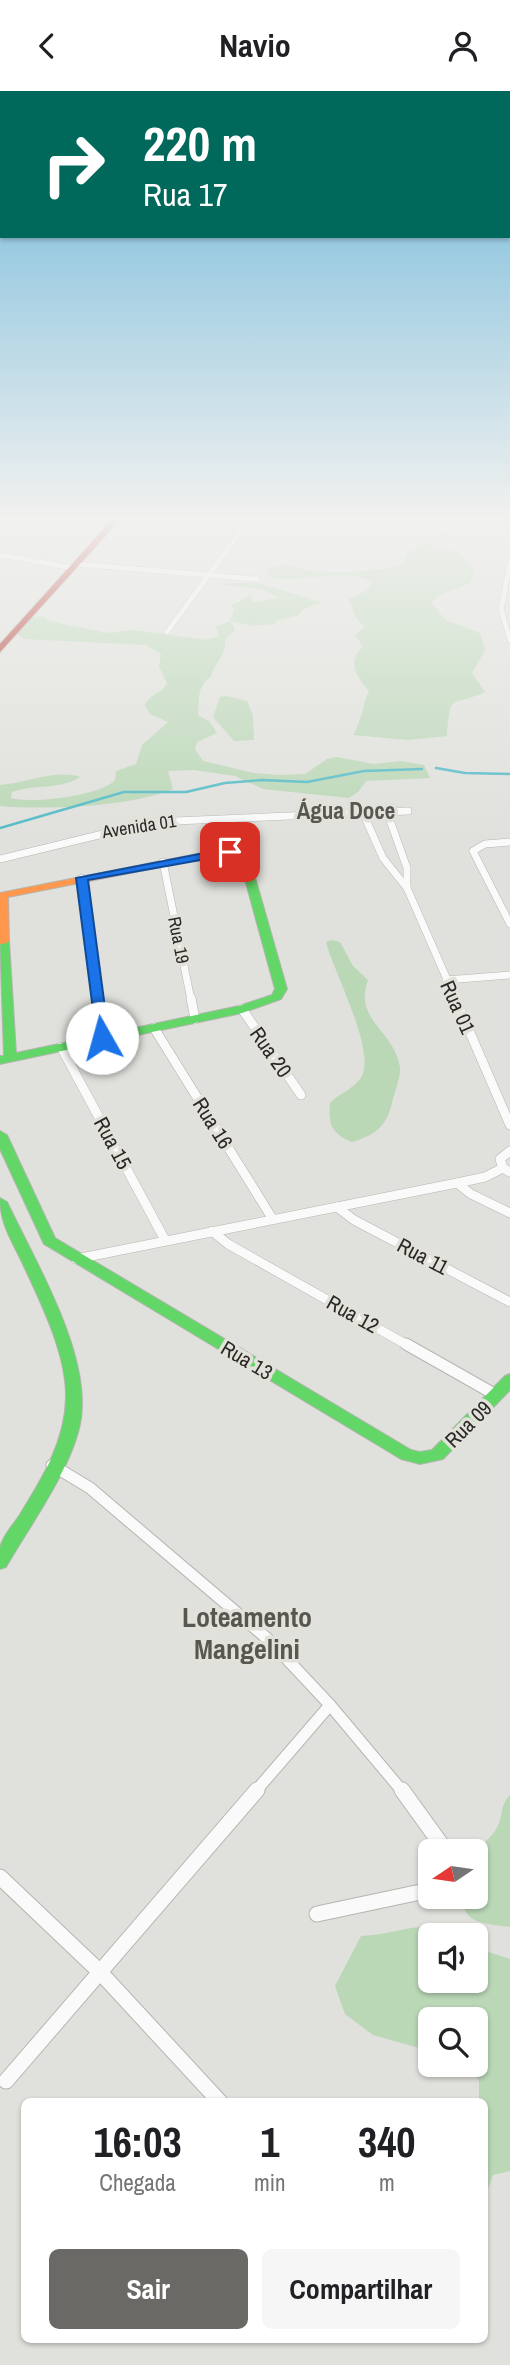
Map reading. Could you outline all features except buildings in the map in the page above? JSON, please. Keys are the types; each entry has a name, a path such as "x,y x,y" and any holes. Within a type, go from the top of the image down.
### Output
{"street":[{"path":"0,649 20,627"},
{"path":"167,632 171,627"},
{"name":"Avenida 01","path":"0,859 152,821 408,811"},
{"path":"387,812 407,868 407,888"},
{"path":"363,813 383,858 407,888"},
{"path":"375,841 397,839"},
{"path":"510,842 477,847 473,851 510,924"},
{"path":"222,852 236,853 245,860 280,994 268,1002 242,1009 5,1059 1,899 13,891 163,862 222,852"},
{"path":"383,858 403,856"},
{"name":"Rua 19","path":"163,862 195,1019"},
{"path":"391,870 407,868"},
{"path":"82,878 102,1038"},
{"name":"Rua 01","path":"407,888 510,1125"},
{"path":"446,980 510,975"},
{"name":"Rua 20","path":"242,1009 301,1095"},
{"name":"Rua 16","path":"153,1028 272,1218"},
{"name":"Rua 15","path":"61,1047 165,1240"},
{"name":"Rua 13","path":"0,1135 48,1241 407,1455 420,1458"},
{"path":"76,1259 485,1177 507,1170 500,1159 510,1151"},
{"path":"457,1183 471,1194 510,1213"},
{"path":"0,1202 72,1374 73,1418 52,1465 0,1562"},
{"name":"Rua 11","path":"337,1207 354,1220 510,1302"},
{"name":"Rua 12","path":"212,1231 228,1244 496,1395"},
{"name":"Rua 09","path":"420,1458 437,1455 510,1380"},
{"path":"52,1465 90,1488 233,1607 309,1679 420,1812 438,1839"},
{"path":"6,2081 330,1705"},
{"path":"0,1877 99,1971 216,2098"},
{"path":"317,1914 418,1893"}],"green space":[{"path":"21,627 79,627 107,633 132,630 207,640 219,636 216,627 234,627 235,630 225,639 222,655 200,694 198,715 210,722 217,733 197,742 195,749 203,761 254,773 279,775 305,774 327,759 337,757 374,764 401,761 424,765 430,778 366,781 358,792 349,798 263,789 235,776 194,770 168,771 173,789 134,800 64,807 0,806 0,785 40,777 80,777 64,784 12,792 11,798 34,800 65,797 107,786 115,780 116,771 136,764 142,745 168,722 150,714 145,706 167,683 159,667 161,654 146,645 24,639 16,633"},
{"path":"365,627 464,627 480,633 485,650 472,673 485,692 454,703 451,707 447,736 408,740 353,735 369,691 355,669 355,658 363,646 355,635"},
{"path":"220,697 247,701 253,716 254,740 234,741 213,717"},
{"path":"326,942 340,942 353,966 368,980 366,1005 390,1043 400,1067 390,1111 383,1124 373,1133 352,1142 333,1127 330,1103 360,1079 364,1067 364,1052 353,1012"},
{"path":"510,1795 510,1927 478,1921 465,1909 488,1909 488,1840 499,1823"},
{"path":"418,1927 418,1993 488,1993 488,1952 510,1959 510,2171 493,2175 488,2189 488,2098 479,2098 476,2077 488,2077 488,2007 418,2007 418,2048 373,2035 345,2014 335,1986 361,1936"}],"waterway":[{"path":"436,768 465,773 510,774"},
{"path":"0,828 124,792 186,792 225,783 262,780 307,782 364,771 422,769"}],"traffic: fast":[{"path":"0,1060 242,1009 277,997 281,989 245,860 236,853 207,855"},
{"path":"3,941 10,1058"},
{"path":"0,1135 49,1241 407,1455 420,1458 437,1455 510,1380"},
{"path":"0,1202 50,1308 70,1367 74,1394 73,1419 61,1455 0,1562"}],"traffic: slow":[{"path":"3,941 3,895 207,855"}],"traffic: jam":[{"path":"0,649 20,627"}],"district":[{"name":"Água Doce","path":"346,810"},
{"name":"Loteamento Mangelini","path":"247,1633"}],"route":[{"path":"102,1038 82,878 230,852"}]}
